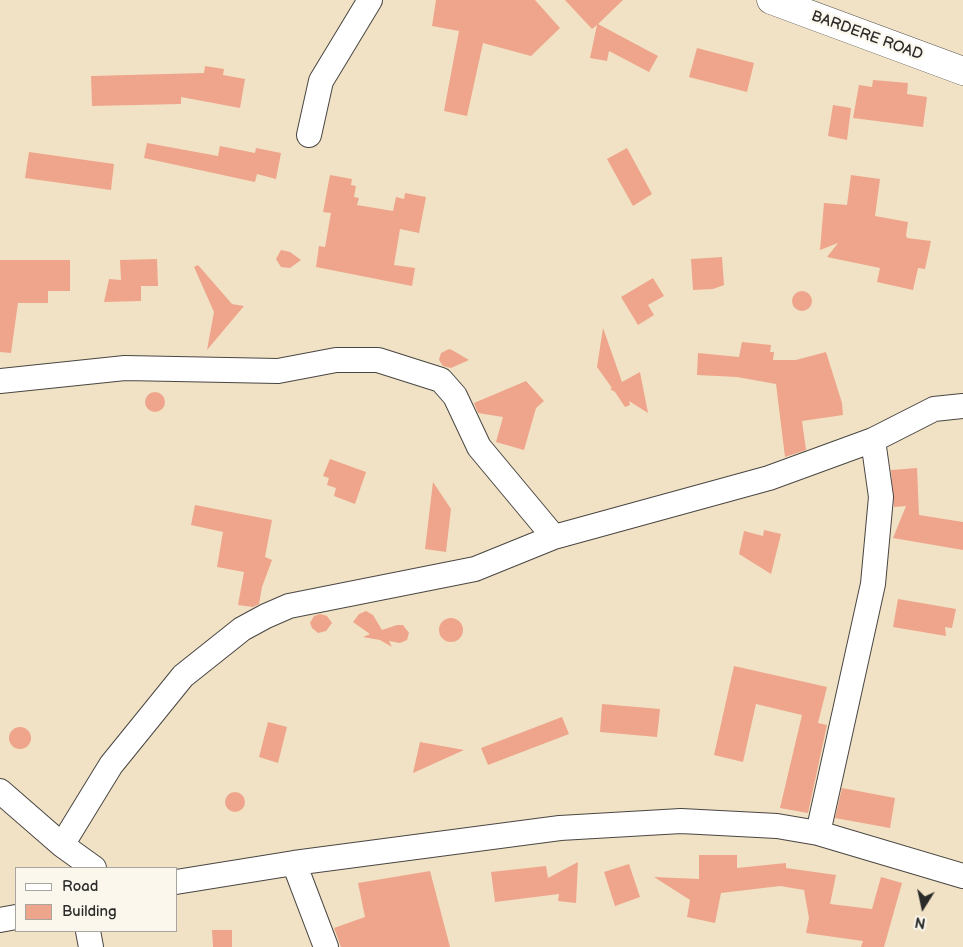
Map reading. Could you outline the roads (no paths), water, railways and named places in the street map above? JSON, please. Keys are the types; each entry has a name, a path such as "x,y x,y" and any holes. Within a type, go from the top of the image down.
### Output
{"street":[{"path":"309,136 321,81 370,0"},
{"name":"BARDERE ROAD","path":"771,0 963,71"},
{"path":"0,381 125,368 278,371 336,360 378,360 441,380 455,396 479,447 554,537"},
{"path":"62,845 111,765 183,676 242,629 289,606 475,569 554,537 769,478 873,440 934,409 963,406"},
{"path":"818,833 873,584 882,497 873,440"},
{"path":"0,791 62,845 93,867"},
{"path":"178,882 294,863 560,828 681,821 732,822 777,826 818,833 963,876"},
{"path":"294,863 326,947"},
{"path":"0,920 15,917"},
{"path":"88,932 92,947"}]}
